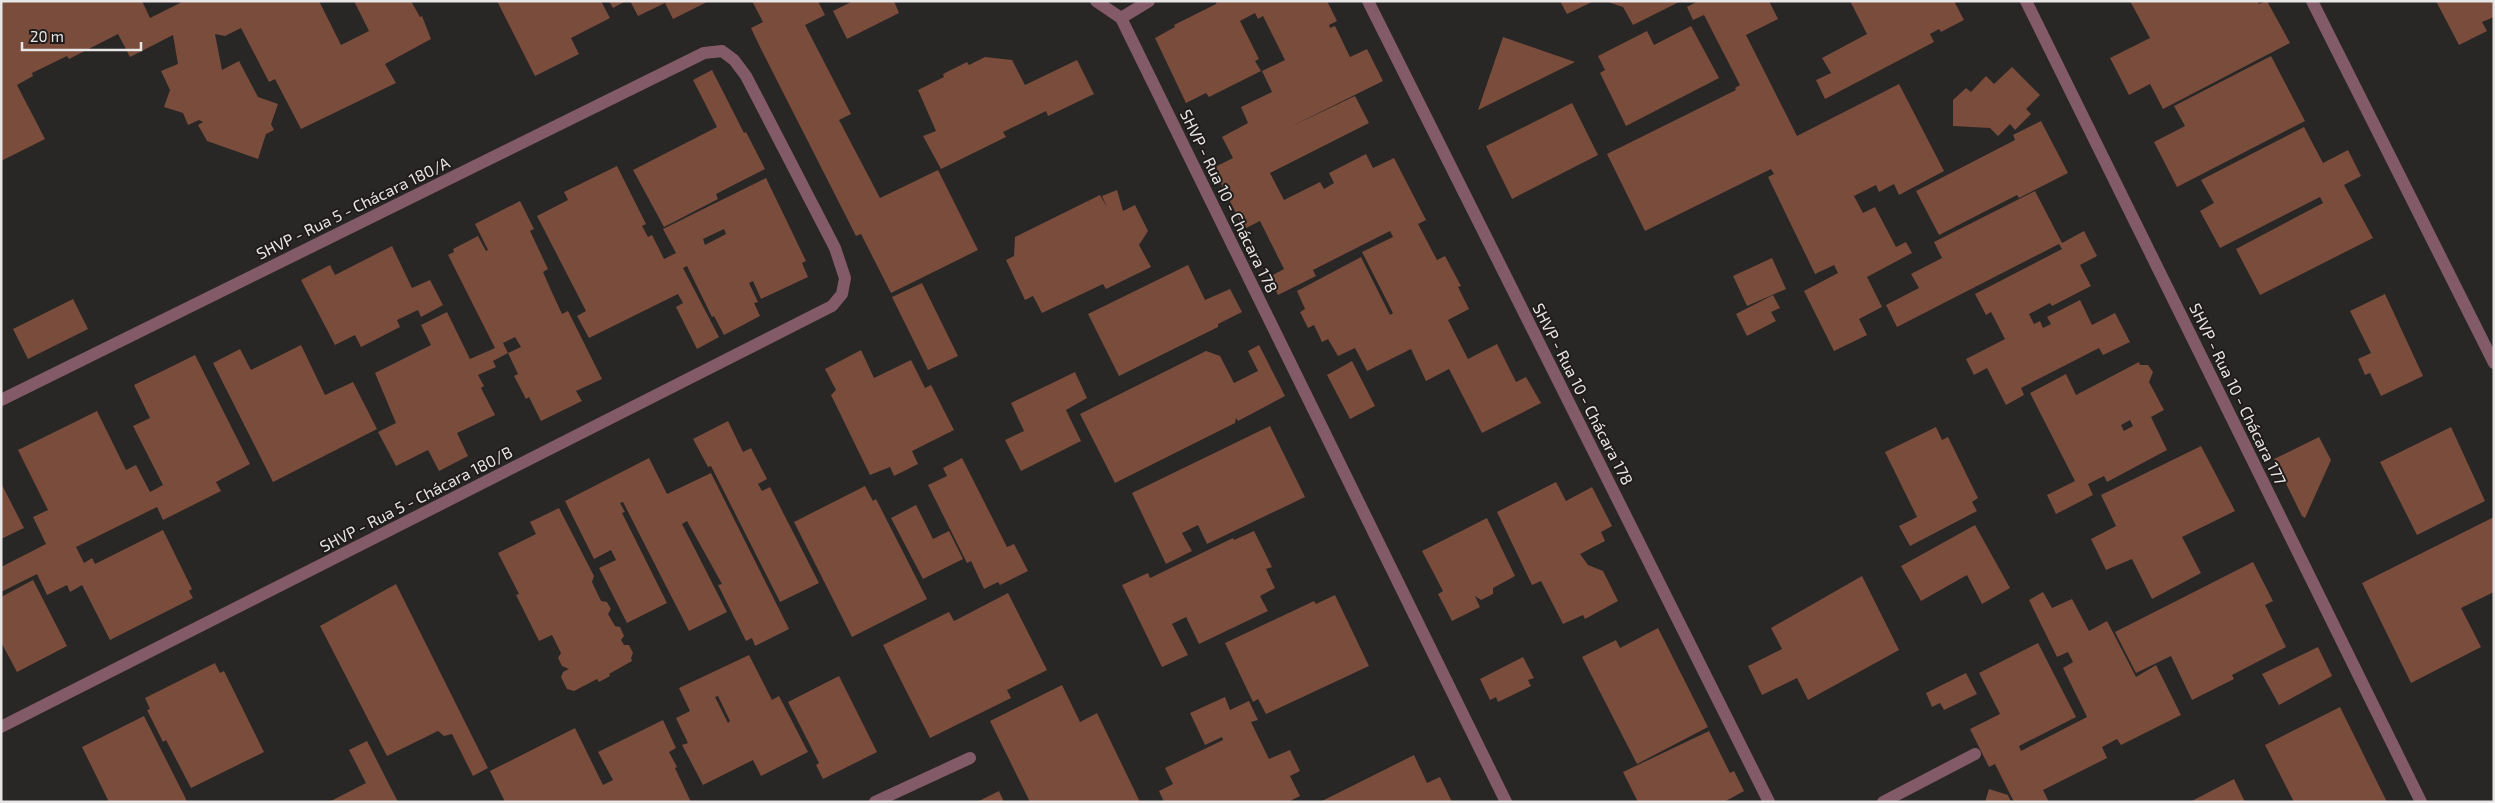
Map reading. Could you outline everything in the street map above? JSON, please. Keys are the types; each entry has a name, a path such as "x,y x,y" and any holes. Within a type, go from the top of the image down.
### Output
{"street":[{"name":"SHVP - Rua 10 - Chácara 178","path":"1096,1 1121,18 1506,802"},
{"path":"1121,18 1149,1"},
{"name":"SHVP - Rua 10 - Chácara 178","path":"1368,1 1769,802"},
{"name":"SHVP - Rua 10 - Chácara 177","path":"2026,1 2421,802"},
{"path":"2312,1 2494,363"},
{"name":"SHVP - Rua 5 - Chácara 180/B","path":"1,728 832,306 842,294 845,278 835,248 746,76 734,60 722,51"},
{"name":"SHVP - Rua 5 - Chácara 180/A","path":"1,400 704,53 722,51"},
{"path":"1883,802 1975,754"},
{"path":"875,802 970,758"}],"building":[{"path":"1,1 142,1 150,18 184,1 319,1 341,45 369,31 354,1 411,1 420,17 422,16 431,39 385,64 396,83 301,129 275,79 269,82 241,28 225,36 215,34 222,70 239,61 258,97 278,104 271,124 274,130 266,134 258,159 207,141 198,125 203,122 199,120 188,125 183,113 164,107 170,90 161,71 178,64 173,35 130,57 118,34 69,59 67,56 32,73 33,76 17,85 45,139 1,161"},
{"path":"497,1 601,1 610,18 571,38 579,54 535,76"},
{"path":"609,1 626,1 613,8"},
{"path":"630,1 709,1 673,19 665,3 638,16"},
{"path":"752,1 818,1 825,15 805,25 851,114 839,120 880,198 938,170 978,250 891,293 861,234 856,236 760,47 751,28 763,22"},
{"path":"853,1 894,1 899,13 847,39 833,11"},
{"path":"1217,1 1327,1 1337,21 1329,25 1330,28 1335,26 1350,57 1367,49 1383,81 1290,127 1355,96 1369,123 1270,173 1284,200 1320,182 1324,189 1334,183 1329,173 1366,154 1373,168 1394,158 1426,220 1418,224 1437,260 1445,256 1461,286 1458,287 1469,309 1448,320 1468,359 1497,344 1516,382 1526,377 1541,403 1482,433 1449,369 1426,381 1411,349 1367,371 1355,348 1338,356 1328,339 1322,342 1314,325 1308,328 1300,312 1305,309 1297,291 1361,257 1390,315 1393,313 1362,252 1393,237 1390,231 1313,270 1316,276 1278,295 1269,277 1284,269 1260,221 1244,229 1213,168 1233,158 1222,137 1248,123 1241,107 1272,92 1262,71 1285,60 1263,16 1258,19 1255,13 1240,21 1259,59 1255,61 1261,71 1209,97 1206,93 1186,103 1155,38 1175,27 1174,25 1216,4"},
{"path":"1560,1 1594,1 1567,14"},
{"path":"1605,1 1681,1 1633,25 1623,7"},
{"path":"1698,1 1769,1 1778,19 1746,35 1797,136 1899,84 1944,171 1899,195 1894,184 1879,192 1876,185 1854,196 1863,213 1875,207 1896,247 1906,242 1912,253 1867,277 1882,307 1859,319 1867,335 1834,351 1804,291 1838,273 1834,265 1815,274 1768,177 1774,174 1771,169 1645,231 1607,154 1736,90 1735,88 1740,85 1704,15 1693,20 1687,7"},
{"path":"1850,1 1954,1 1964,20 1941,32 1939,29 1930,34 1934,42 1825,99 1816,80 1831,73 1822,58 1867,34"},
{"path":"2130,1 2257,1 2259,4 2267,1 2290,43 2163,109 2150,84 2129,95 2110,58 2150,38"},
{"path":"2436,1 2494,1 2494,17 2482,22 2487,31 2459,45"},
{"path":"1691,26 1719,78 1626,126 1600,73 1605,70 1598,56 1647,31 1654,45"},
{"path":"1503,37 1575,62 1478,110"},
{"path":"2271,56 2305,121 2177,187 2154,142 2185,126 2174,106"},
{"path":"985,57 1012,60 1025,85 1077,60 1094,94 1048,116 1046,111 1003,132 1006,137 941,169 923,136 936,131 918,90 944,77 943,74 967,62 969,65"},
{"path":"2012,67 2040,95 2026,109 2031,114 2015,130 2010,124 1998,136 1990,128 1953,126 1953,100 1966,88 1971,92 1986,76 1994,84"},
{"path":"712,70 744,133 746,132 765,169 716,194 718,199 664,227 633,170 717,127 693,80"},
{"path":"1572,103 1598,155 1512,199 1486,146"},
{"path":"2041,121 2068,173 2019,198 2017,195 1939,235 1916,191 2015,140 2013,135"},
{"path":"2304,127 2323,163 2348,150 2361,176 2344,185 2373,238 2260,295 2236,249 2323,203 2320,197 2220,248 2200,211 2214,203 2201,180"},
{"path":"617,166 646,224 642,226 648,237 652,235 664,259 676,253 663,229 766,178 806,261 802,263 808,277 761,299 753,281 749,283 758,302 754,303 760,316 724,335 714,316 712,317 687,266 683,268 719,337 697,349 676,307 683,303 678,294 589,338 577,316 586,311 537,216 568,200 564,192","holes":["724,229 726,234 705,245 703,239"]},
{"path":"1117,190 1123,211 1135,205 1148,231 1139,245 1151,267 1106,289 1103,284 1042,313 1033,296 1025,300 1006,260 1014,256 1015,237 1100,195 1107,207 1102,196"},
{"path":"2035,191 2062,243 2084,231 2097,256 2080,265 2091,286 2052,306 2050,303 2029,314 2034,324 2040,321 2043,328 2051,324 2047,317 2080,300 2092,325 2115,313 2130,342 2103,355 2099,348 2021,388 2024,395 2006,405 1987,368 1974,375 1966,359 2005,339 1991,312 1986,315 1975,294 2062,249 2059,244 1897,327 1886,305 1919,288 1911,274 1942,258 1934,242"},
{"path":"520,201 534,229 530,231 548,269 543,272 550,288 562,314 568,311 602,379 576,391 582,401 541,421 529,397 526,399 514,376 518,374 508,353 493,361 496,367 478,375 484,386 481,388 495,415 457,433 468,456 439,471 428,450 396,466 378,432 396,423 375,373 431,345 421,325 447,312 470,359 495,348 448,255 454,252 453,249 478,236 486,251 488,250 475,224","holes":["515,337 521,347 508,353 503,343"]},
{"path":"392,246 412,288 430,280 443,305 421,317 418,310 397,320 400,327 361,347 355,335 335,345 301,280 330,265 335,275"},
{"path":"1772,258 1786,289 1747,306 1733,276"},
{"path":"1188,265 1205,300 1230,289 1242,312 1218,324 1218,327 1119,376 1088,314"},
{"path":"922,283 958,356 928,370 892,297"},
{"path":"2385,294 2423,376 2381,396 2370,373 2365,375 2358,359 2371,353 2350,311"},
{"path":"1773,295 1780,308 1771,312 1776,321 1747,336 1736,314"},
{"path":"73,299 88,329 28,359 13,329"},
{"path":"301,345 325,395 353,382 377,429 273,482 213,363 240,349 251,370"},
{"path":"1259,345 1285,396 1238,421 1236,418 1235,423 1115,483 1080,414 1206,351 1220,356 1234,383 1258,371 1248,351"},
{"path":"861,350 874,378 911,360 925,388 931,385 954,430 912,451 918,464 894,476 890,467 870,475 831,395 836,390 825,369"},
{"path":"195,355 250,464 216,482 221,491 163,520 157,507 76,547 84,563 92,558 95,564 163,530 192,589 189,591 193,598 110,640 82,585 70,592 67,585 47,595 37,574 1,592 1,567 46,544 33,517 48,510 18,450 97,411 126,470 136,465 150,492 163,485 133,426 150,418 134,385"},
{"path":"1352,361 1375,406 1350,419 1327,375"},
{"path":"2139,362 2140,365 2148,365 2153,372 2149,382 2164,410 2151,417 2167,450 2107,482 2104,476 2088,484 2093,495 2056,514 2047,495 2075,481 2030,393 2066,374 2076,395","holes":["2130,420 2133,426 2124,431 2121,425"]},
{"path":"1075,372 1087,398 1066,410 1081,441 1021,471 1005,440 1024,431 1011,403"},
{"path":"728,421 743,452 751,448 767,479 758,484 762,491 770,487 819,583 780,602 711,466 708,467 693,439"},
{"path":"1270,426 1305,497 1207,544 1198,525 1182,533 1192,551 1166,564 1132,493"},
{"path":"1936,427 1942,440 1948,437 1978,498 1972,502 1977,511 1910,546 1899,526 1917,517 1885,452"},
{"path":"2451,427 2485,501 2417,535 2380,462"},
{"path":"2319,437 2331,460 2305,518 2302,516 2274,459"},
{"path":"2201,446 2235,511 2182,537 2201,573 2152,599 2132,559 2106,570 2091,539 2116,526 2101,495"},
{"path":"649,458 667,494 711,473 789,629 755,646 752,638 746,641 718,585 722,584 687,521 682,524 727,612 689,631 623,502 620,503 625,512 622,513 667,603 627,623 599,568 616,560 611,550 594,559 565,501"},
{"path":"962,458 1007,547 1014,544 1028,571 1000,585 998,582 984,589 971,561 967,563 928,485 947,476 943,468"},
{"path":"1556,482 1566,501 1592,487 1612,526 1601,532 1605,541 1580,554 1588,565 1603,571 1618,601 1585,619 1583,615 1563,624 1541,581 1532,585 1497,512"},
{"path":"1,483 24,528 1,539"},
{"path":"865,486 873,501 876,499 927,599 852,637 794,522"},
{"path":"916,505 933,539 949,531 963,559 923,579 891,518"},
{"path":"559,508 594,576 592,582 601,601 607,602 611,609 608,614 615,626 620,627 624,636 621,640 624,645 629,645 633,653 632,661 609,674 610,676 599,682 597,679 574,691 567,689 561,677 563,672 569,669 562,666 558,658 561,653 552,635 539,641 516,595 519,594 498,553 536,534 530,522"},
{"path":"2494,517 2494,592 2461,608 2481,647 2411,683 2362,583"},
{"path":"1487,518 1515,576 1493,588 1493,594 1481,600 1475,596 1480,607 1452,621 1438,594 1443,591 1422,551"},
{"path":"1975,525 2010,588 1982,604 1967,575 1921,601 1901,566"},
{"path":"1254,531 1272,567 1266,569 1275,588 1260,596 1268,611 1199,644 1186,617 1172,624 1188,655 1162,667 1122,585 1148,573 1150,578 1233,538 1234,540"},
{"path":"2253,562 2273,601 2265,605 2286,647 2232,675 2234,679 2192,700 2171,656 2136,673 2115,632"},
{"path":"1862,576 1899,650 1808,700 1797,678 1762,695 1748,666 1782,649 1771,628"},
{"path":"33,580 67,646 17,672 1,642 1,597"},
{"path":"396,584 488,768 473,776 452,734 444,736 438,731 387,756 320,626"},
{"path":"2043,592 2052,608 2072,599 2089,631 2107,621 2136,677 2156,665 2181,715 2121,745 2117,739 2102,747 2107,758 2043,790 2049,802 2014,802 1995,764 1989,767 1970,729 2000,714 1979,673 2038,643 2076,717 2019,746 2021,751 2087,717 2063,668 2073,662 2068,652 2057,657 2029,600"},
{"path":"1008,593 1047,670 1007,690 1011,698 930,738 883,645 949,612 954,621"},
{"path":"1335,595 1369,666 1266,714 1258,699 1253,702 1225,643 1314,601 1316,604"},
{"path":"1658,628 1708,727 1637,764 1582,657 1616,640 1620,648"},
{"path":"2318,647 2332,676 2279,705 2262,674"},
{"path":"749,655 772,700 779,696 808,752 761,776 753,760 703,785 682,745 688,743 676,718 690,711 679,688","holes":["718,696 730,721 728,723 715,697"]},
{"path":"1523,657 1534,678 1528,680 1531,686 1498,702 1496,697 1490,700 1480,679"},
{"path":"215,663 220,673 224,671 264,752 191,788 166,740 163,742 147,710 150,709 145,698"},
{"path":"1966,673 1977,694 1944,710 1940,703 1932,707 1926,693"},
{"path":"839,676 877,752 823,779 816,765 819,763 788,702"},
{"path":"1062,685 1080,722 1097,713 1140,802 1030,802 990,721"},
{"path":"1225,697 1230,710 1249,701 1258,720 1251,722 1269,759 1290,750 1300,771 1290,776 1300,796 1288,802 1164,802 1159,791 1173,784 1165,768 1223,740 1222,737 1205,745 1190,713"},
{"path":"2340,707 2387,802 2294,802 2265,745"},
{"path":"144,716 187,802 109,802 82,747"},
{"path":"663,720 676,748 669,752 691,802 505,802 490,771 575,728 603,785 613,780 598,752"},
{"path":"1709,731 1730,773 1734,771 1744,791 1724,802 1638,802 1623,772"},
{"path":"367,741 398,802 329,802 366,783 349,750"},
{"path":"1414,755 1427,783 1440,777 1452,802 1320,802"},
{"path":"2234,779 2245,802 2190,802"},
{"path":"1989,789 2008,795 2011,802 1985,802"},
{"path":"999,791 1004,802 977,802"}]}
